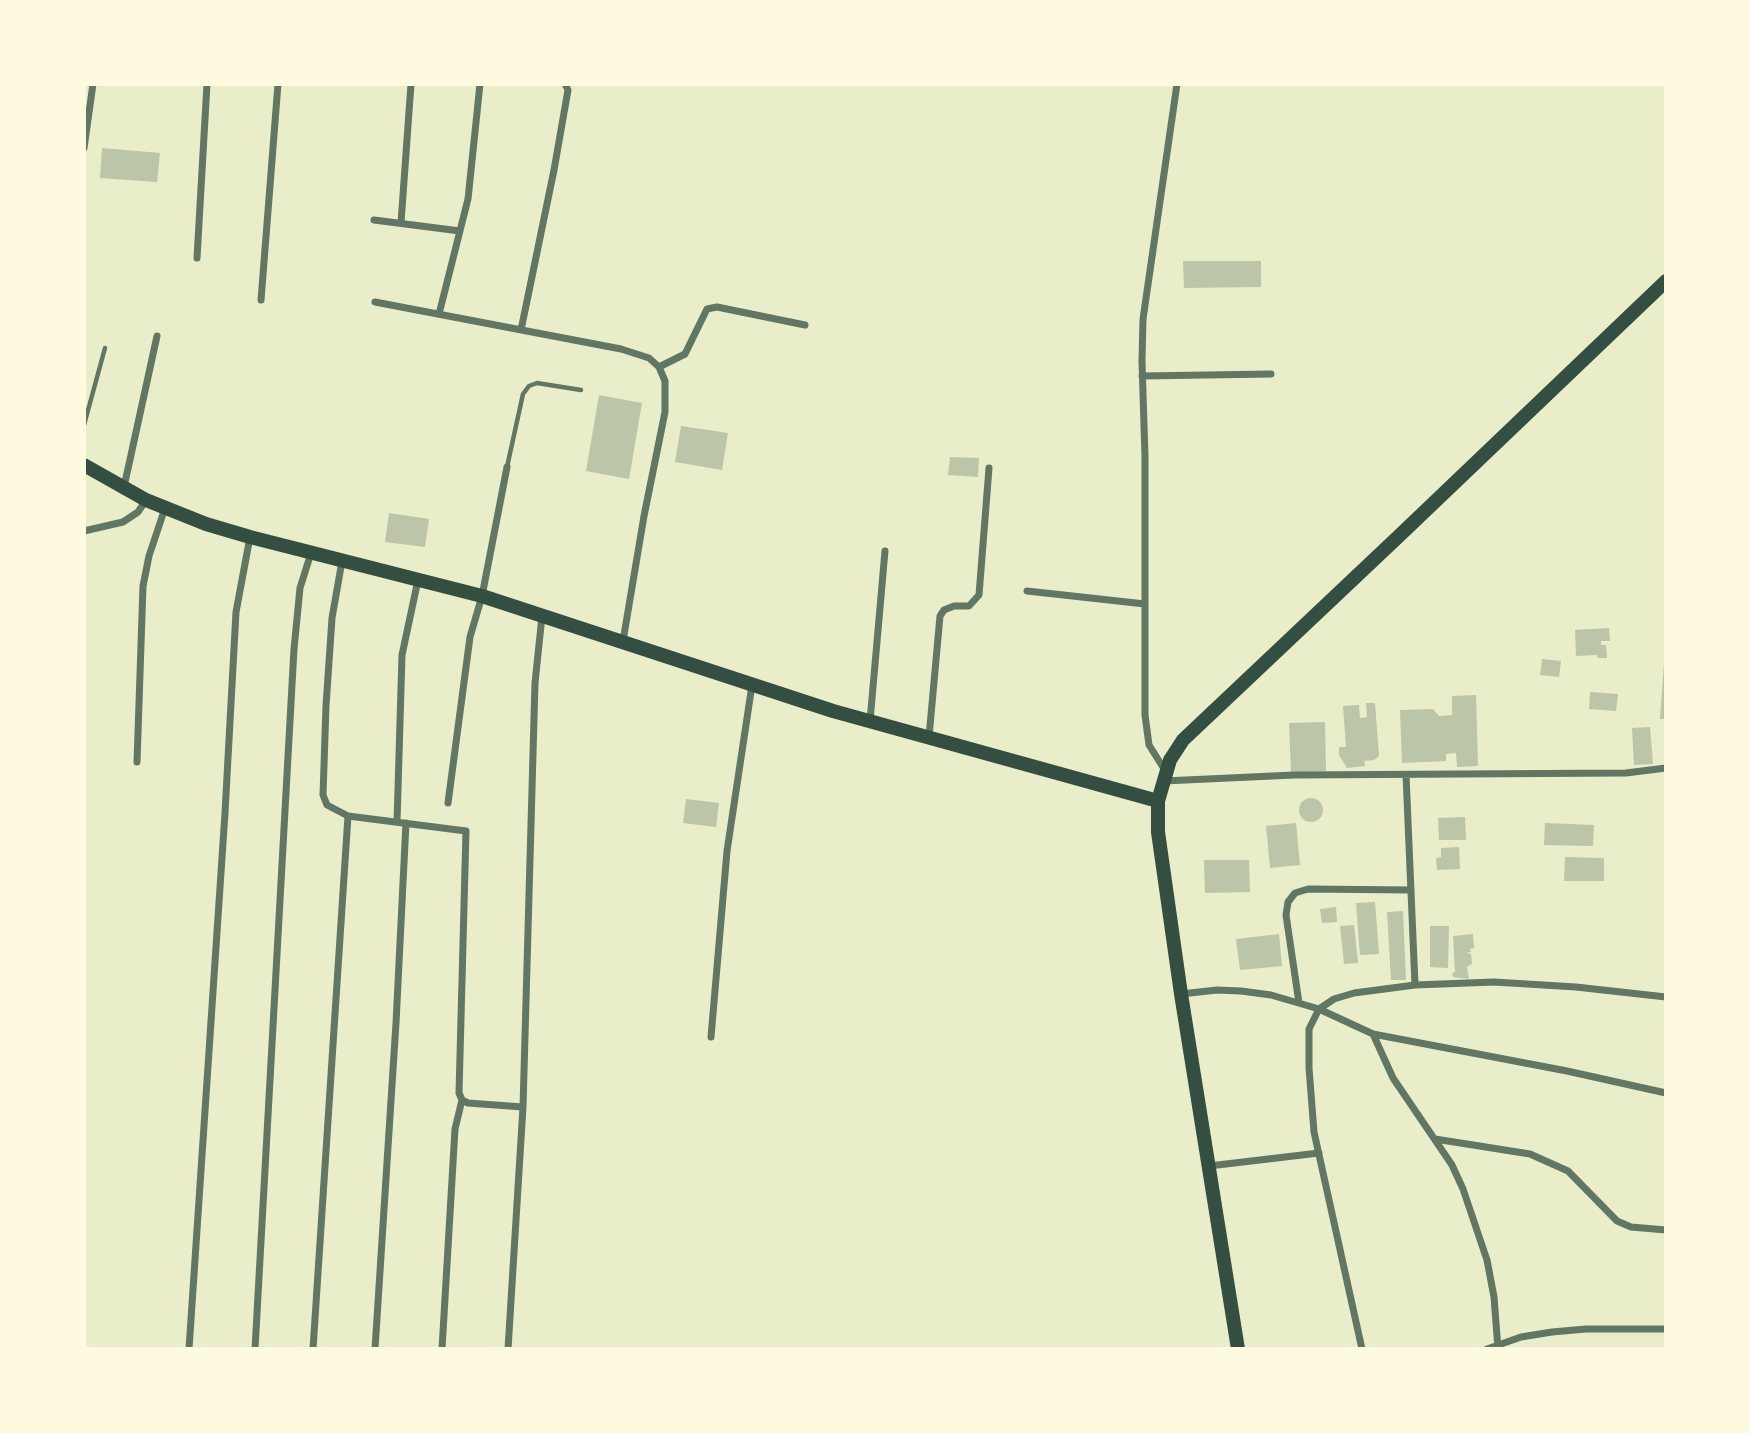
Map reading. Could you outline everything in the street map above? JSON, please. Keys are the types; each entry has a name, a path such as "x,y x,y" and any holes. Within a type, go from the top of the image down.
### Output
{"main road":[{"path":"1238,1349 1181,995 1158,832 1158,801 1170,760 1183,740 1401,536 1666,281"},
{"path":"84,465 146,500 250,537 482,596 870,722 1158,801"}],"street":[{"path":"84,148 93,84"},
{"path":"197,258 207,84"},
{"path":"261,300 278,84"},
{"path":"401,223 411,84"},
{"path":"439,314 472,172 480,84"},
{"path":"521,330 568,90 565,84"},
{"path":"1177,84 1143,319 1142,376 1146,732 1149,745 1165,777 1626,773 1666,768"},
{"path":"374,220 460,231"},
{"path":"375,302 621,349 649,358 659,367 665,381 666,412 644,516 623,641"},
{"path":"659,367 685,354 707,309 717,307 805,325"},
{"path":"124,488 157,336"},
{"path":"1142,376 1271,374"},
{"path":"448,803 470,638 482,596 507,467"},
{"path":"929,738 940,616 944,610 969,606 979,594 989,468"},
{"path":"84,531 122,522 138,512 146,500"},
{"path":"137,762 143,586 149,556 165,508"},
{"path":"190,1349 236,612 250,537"},
{"path":"870,722 885,551"},
{"path":"255,1349 294,649 300,588 311,552"},
{"path":"342,560 332,618 323,784 327,805 348,816 466,831 459,1093 462,1100 455,1129 442,1349"},
{"path":"397,822 402,655 418,579"},
{"path":"1027,591 1145,604"},
{"path":"508,1349 523,1107 535,682 542,615"},
{"path":"711,1037 727,850 752,684"},
{"path":"1406,775 1415,985"},
{"path":"313,1349 348,816"},
{"path":"375,1349 406,823"},
{"path":"1299,1003 1286,915 1288,902 1295,893 1308,889 1411,891"},
{"path":"1362,1349 1314,1132 1309,1068 1310,1030 1319,1009 1344,995 1415,985 1494,982 1576,987 1666,997"},
{"path":"1181,995 1217,990 1271,995 1319,1009 1373,1034 1666,1093"},
{"path":"1373,1034 1393,1078 1452,1165 1463,1189 1487,1260 1494,1297 1498,1346"},
{"path":"462,1100 523,1107"},
{"path":"1435,1139 1530,1154 1567,1171 1616,1221 1631,1227 1666,1230"},
{"path":"1208,1166 1319,1153"},
{"path":"1487,1349 1521,1337 1552,1332 1586,1329 1666,1329"}],"lane":[{"path":"84,425 105,348"},
{"path":"507,467 523,394 529,386 537,383 582,390"}],"building":[{"path":"102,148 160,153 157,182 100,178"},
{"path":"1183,261 1261,261 1261,287 1184,288"},
{"path":"599,395 642,403 629,479 586,471"},
{"path":"681,426 728,433 722,470 675,462"},
{"path":"950,457 979,458 978,477 948,475"},
{"path":"389,513 429,519 425,547 385,542"},
{"path":"1609,628 1610,641 1601,641 1601,645 1606,645 1607,658 1598,658 1597,655 1576,656 1575,630"},
{"path":"1542,659 1561,661 1559,677 1540,675"},
{"path":"1664,663 1666,719 1660,719"},
{"path":"1590,692 1618,694 1616,711 1589,709"},
{"path":"1476,695 1478,766 1457,767 1456,753 1446,754 1446,761 1402,763 1400,710 1433,709 1439,716 1452,715 1452,696"},
{"path":"1366,703 1375,703 1379,756 1374,760 1364,761 1365,766 1347,768 1339,755 1339,747 1346,747 1343,706 1359,705 1360,718 1367,717"},
{"path":"1325,722 1326,771 1291,772 1289,723"},
{"path":"1650,727 1653,764 1634,765 1632,728"},
{"path":"1306,798 1316,798 1323,805 1323,815 1316,822 1306,822 1299,815 1299,805"},
{"path":"686,799 719,803 716,827 683,823"},
{"path":"1465,817 1466,840 1439,840 1438,818"},
{"path":"1296,823 1300,865 1270,868 1266,826"},
{"path":"1545,823 1594,825 1593,846 1544,845"},
{"path":"1459,847 1460,869 1437,870 1436,858 1441,857 1441,848"},
{"path":"1565,857 1604,858 1604,881 1564,881"},
{"path":"1204,860 1249,860 1250,892 1205,893"},
{"path":"1375,902 1379,954 1360,955 1356,903"},
{"path":"1336,907 1337,922 1322,923 1320,909"},
{"path":"1403,911 1406,980 1391,980 1387,912"},
{"path":"1354,925 1358,963 1344,964 1340,926"},
{"path":"1430,926 1449,926 1448,968 1430,967"},
{"path":"1279,934 1282,966 1240,970 1236,939"},
{"path":"1473,934 1474,948 1466,953 1471,954 1472,964 1467,967 1469,979 1453,977 1453,936"}]}
